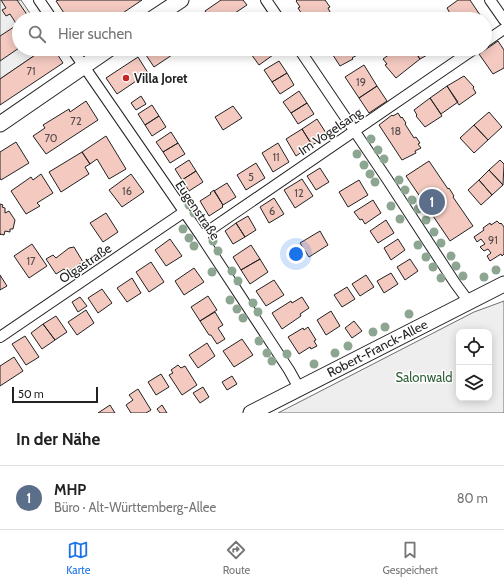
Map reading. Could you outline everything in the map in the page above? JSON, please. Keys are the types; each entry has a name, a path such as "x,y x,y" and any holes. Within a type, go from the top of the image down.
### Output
{"main road":[{"path":"163,12 181,0"},
{"path":"0,124 99,56"},
{"name":"Robert-Franck-Allee","path":"251,413 504,284"}],"street":[{"path":"39,0 47,12"},
{"path":"266,0 274,12"},
{"path":"490,0 504,20"},
{"path":"492,37 504,29"},
{"name":"Eugenstraße","path":"76,56 201,236 299,388"},
{"path":"304,56 469,302"},
{"name":"Im Vogelsang","path":"201,236 464,56"},
{"name":"Olgastraße","path":"0,337 184,212"}],"green space":[{"path":"0,0 21,0 29,12 12,12 12,56 34,56 0,79"},
{"name":"Salonwald","path":"504,301 504,413 278,413 474,312"}],"building":[{"path":"1,0 17,0 25,12 12,12 12,17 10,14 6,16 2,10 6,8"},
{"path":"142,0 124,12 63,12 56,1"},
{"path":"221,0 243,0 247,5 236,12 205,11"},
{"path":"325,0 330,7 328,8 330,12 301,12 298,8 300,7 296,1"},
{"path":"458,0 470,0 478,12 449,12 447,8"},
{"path":"12,28 12,53 0,61 0,36"},
{"path":"498,41 504,50 504,68 493,74 480,56 492,56 492,45"},
{"path":"34,56 58,56 63,63 0,105 0,79"},
{"path":"147,56 170,56 154,67"},
{"path":"252,56 272,56 259,65"},
{"path":"334,56 356,56 352,58 353,59 340,66"},
{"path":"387,56 418,56 420,59 396,78 385,65 387,64 383,59"},
{"path":"418,56 425,56 420,59"},
{"path":"138,57 148,73 117,94 106,78"},
{"path":"279,61 287,73 272,82 264,70"},
{"path":"364,65 377,86 359,98 345,77"},
{"path":"287,73 294,85 280,94 272,82"},
{"path":"464,76 474,87 473,88 476,93 459,105 447,86"},
{"path":"377,86 387,101 369,113 359,98"},
{"path":"447,86 458,102 441,114 430,98"},
{"path":"299,91 307,103 291,113 283,102"},
{"path":"141,96 146,104 136,110 131,103"},
{"path":"430,98 442,116 425,127 416,116 417,115 414,110"},
{"path":"86,101 98,120 46,154 33,136 45,128 43,125 69,109 70,112"},
{"path":"307,103 314,114 298,124 291,113"},
{"path":"152,105 159,116 145,125 138,114"},
{"path":"233,106 242,118 223,130 215,117"},
{"path":"489,112 502,127 488,140 474,125"},
{"path":"398,113 406,123 405,124 414,138 416,137 420,143 418,144 421,148 415,151 416,153 402,160 379,125 392,115 393,116"},
{"path":"159,116 166,127 152,136 145,125"},
{"path":"317,119 328,136 312,145 302,129"},
{"path":"474,125 488,140 474,153 460,138"},
{"path":"302,129 312,145 296,156 286,139"},
{"path":"171,132 178,143 163,152 156,142"},
{"path":"106,136 126,169 109,179 97,159 90,164 82,152"},
{"path":"16,142 29,163 1,180 0,152"},
{"path":"178,143 185,154 170,163 163,152"},
{"path":"278,143 289,162 273,172 262,153"},
{"path":"82,152 90,164 85,167 89,174 61,192 49,172"},
{"path":"189,160 196,171 182,180 175,169"},
{"path":"500,160 504,164 503,185 489,170"},
{"path":"429,161 448,189 449,188 454,196 453,197 473,226 450,241 406,176"},
{"path":"256,163 265,178 246,190 237,175"},
{"path":"320,168 329,182 316,190 307,176"},
{"path":"489,170 503,185 492,195 479,180"},
{"path":"196,171 203,182 189,191 182,180"},
{"path":"41,174 53,193 37,203 40,206 26,214 11,191 31,177 33,180"},
{"path":"131,174 144,192 122,207 109,190"},
{"path":"302,179 313,196 295,208 284,190"},
{"path":"359,180 368,195 348,207 339,192"},
{"path":"479,180 492,195 481,205 468,190"},
{"path":"227,183 236,197 223,205 214,191"},
{"path":"214,190 223,207 209,216 200,201 211,194 210,193"},
{"path":"274,198 284,214 269,223 260,207"},
{"path":"373,200 381,213 365,224 354,212"},
{"path":"0,204 5,208 5,213 9,211 15,220 13,229 10,229 10,232 5,231 4,235 0,234"},
{"path":"106,213 118,232 103,242 90,223"},
{"path":"248,216 256,230 245,237 236,223"},
{"path":"386,220 394,233 378,243 370,231"},
{"path":"497,221 504,227 504,254 502,256 501,254 490,261 487,256 491,253 488,249 484,251 480,247 485,244 481,239 477,242 474,237 484,230 483,228 490,223 491,225"},
{"path":"236,223 245,237 233,244 225,231"},
{"path":"320,231 328,245 309,257 300,243"},
{"path":"170,239 182,256 166,266 155,250"},
{"path":"398,239 405,250 391,260 384,248"},
{"path":"32,244 47,266 29,278 14,256"},
{"path":"251,245 260,259 241,270 233,257"},
{"path":"74,247 83,262 67,272 64,269 56,274 46,259 53,255 56,258 69,248"},
{"path":"260,259 268,272 250,284 241,270"},
{"path":"410,259 418,271 405,280 397,267"},
{"path":"151,262 164,282 149,292 136,272"},
{"path":"194,268 204,282 184,295 175,281"},
{"path":"391,273 398,284 384,293 377,281"},
{"path":"0,275 7,286 0,290"},
{"path":"366,275 374,287 360,296 352,284"},
{"path":"132,278 141,293 127,302 117,288"},
{"path":"274,280 284,295 266,306 256,291"},
{"path":"347,287 355,299 342,307 334,295"},
{"path":"102,289 112,303 98,313 88,298"},
{"path":"208,296 217,310 200,321 191,307"},
{"path":"80,297 87,306 78,312 72,302"},
{"path":"302,297 309,308 300,314 301,316 282,329 272,313 291,301 292,303"},
{"path":"86,310 94,323 77,335 68,322"},
{"path":"331,311 340,326 326,335 317,320"},
{"path":"215,312 223,325 218,328 225,339 217,344 200,321"},
{"path":"56,316 67,332 55,340 43,324"},
{"path":"354,321 362,331 352,338 345,328"},
{"path":"43,324 55,340 42,349 31,333"},
{"path":"308,327 316,340 314,341 317,346 311,349 310,347 299,354 288,337 303,328 304,330"},
{"path":"25,336 39,357 26,365 12,344"},
{"path":"242,339 253,355 234,367 223,351"},
{"path":"207,343 215,356 198,368 189,355"},
{"path":"14,357 23,371 0,386 0,366"},
{"path":"178,365 181,368 185,366 197,385 182,395 169,375 173,373 171,370"},
{"path":"161,374 169,387 156,395 148,382"},
{"path":"232,376 237,384 227,390 222,382"},
{"path":"203,387 209,397 200,403 193,393"},
{"path":"138,389 151,410 146,413 131,413 126,405 133,400 129,395"},
{"path":"110,405 115,413 98,413"},
{"path":"162,405 167,413 160,413 157,409"}],"place":[{"name":"Villa Joret","path":"126,78"},
{"name":"MHP","path":"432,202"}]}
